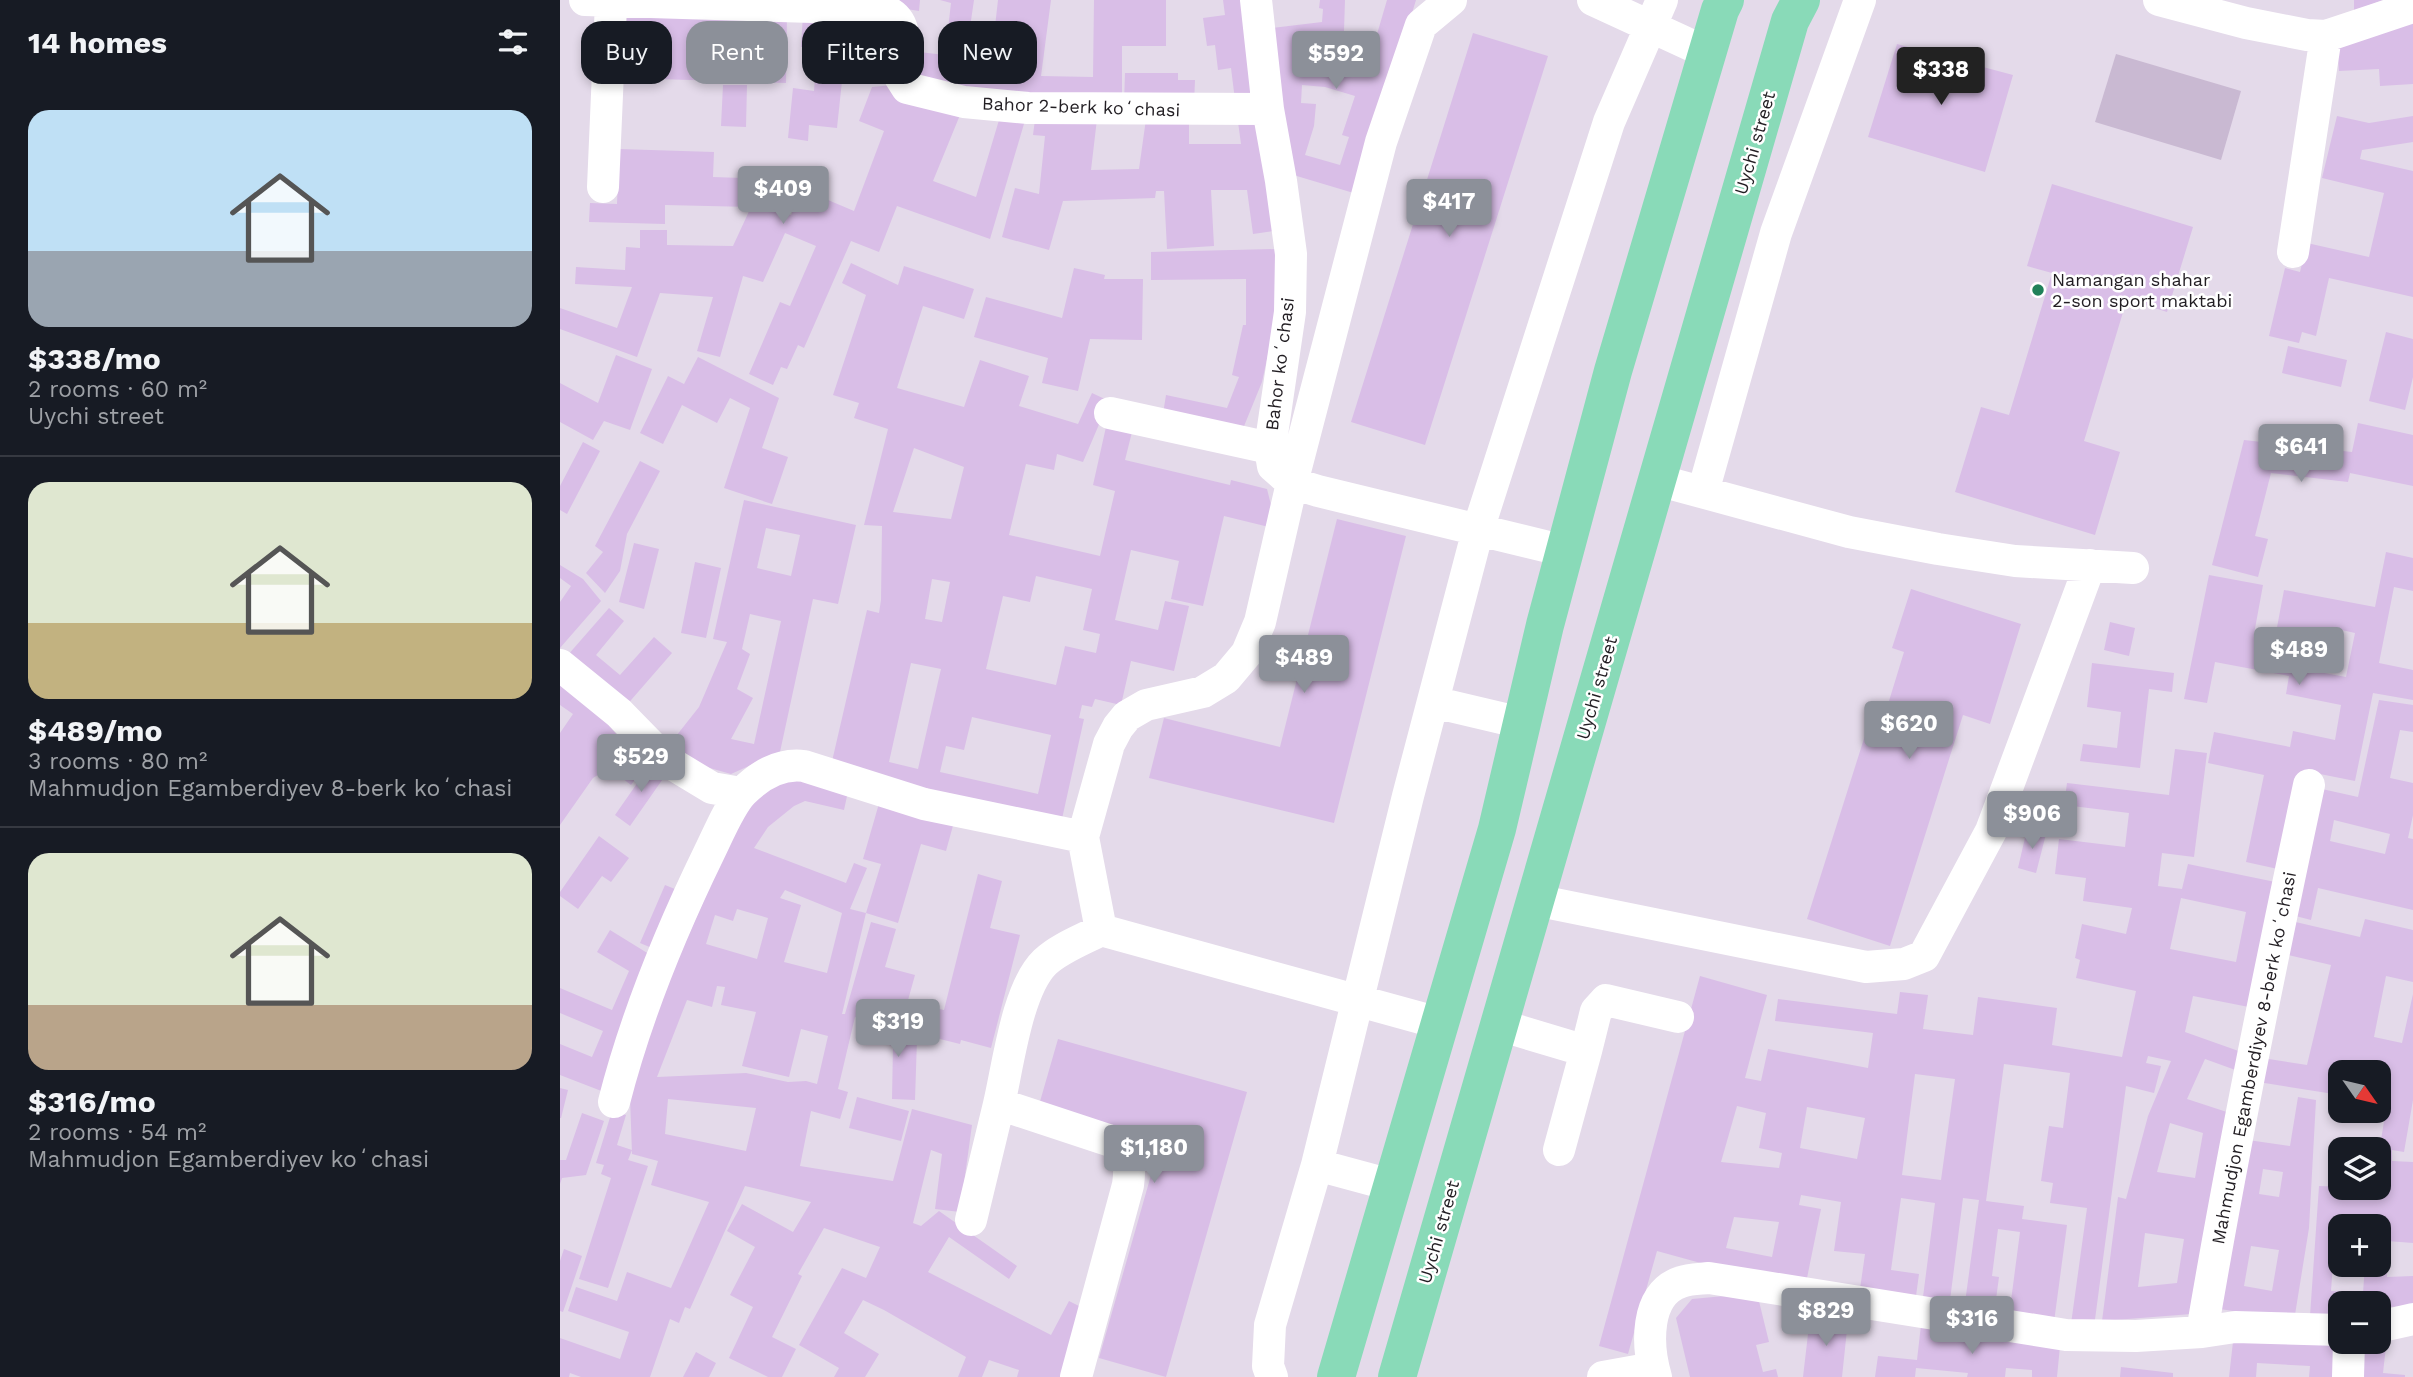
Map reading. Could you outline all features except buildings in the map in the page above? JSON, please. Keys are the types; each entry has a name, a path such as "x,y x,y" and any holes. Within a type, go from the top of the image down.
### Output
{"main road":[{"path":"1336,1377 1497,829 1565,551 1613,371 1725,0"},
{"name":"Uychi street","path":"1397,1377 1790,21 1801,0"}],"street":[{"name":"Bahor koʻchasi","path":"1256,0 1268,110 1281,181 1290,254 1290,312 1269,449 1273,466 1292,483"},
{"path":"1101,930 1083,837 1108,744 1127,716 1146,705 1203,692 1226,678 1247,653 1261,622 1292,483 1381,142 1421,25 1451,0"},
{"path":"1593,0 1656,13 1708,53"},
{"path":"1703,492 1776,233 1860,0"},
{"path":"2159,0 2246,23 2326,36 2413,6"},
{"name":"Bahor 2-berk koʻchasi","path":"598,1 866,8 891,12 898,19 904,34 900,77 903,84 907,88 964,102 1028,108 1268,110"},
{"path":"598,1 603,187"},
{"path":"1272,1377 1268,1366 1270,1325 1317,1165 1478,530 1609,122 1656,13"},
{"path":"2293,252 2326,36"},
{"path":"1111,413 1269,449"},
{"path":"1657,480 1849,532 1938,549 2015,561 2133,568"},
{"path":"1292,483 1565,551"},
{"path":"1535,900 1866,967 1904,964 1924,956 1991,831 2090,565"},
{"path":"560,665 619,713 664,759 712,788 741,793"},
{"path":"1433,702 1522,723"},
{"path":"614,1102 637,1023 690,892 741,793 778,767 804,766 924,804 1083,837"},
{"name":"Mahmudjon Egamberdiyev 8-berk koʻchasi","path":"2202,1332 2263,995 2309,785"},
{"path":"971,1220 1023,999 1035,974 1055,954 1101,930 1439,1023"},
{"path":"1559,1150 1596,1011 1606,1000 1678,1017"},
{"path":"1499,1025 1586,1051"},
{"path":"999,1104 1114,1142 1124,1152 1130,1167 1128,1185 1076,1377"},
{"path":"1317,1165 1391,1185"},
{"path":"1603,1377 1655,1372 1650,1318 1662,1295 1679,1283 1709,1278 2066,1335 2136,1336 2235,1327 2328,1330"},
{"path":"2391,1324 2413,1319"},
{"path":"2348,1377 2349,1354"}],"shaded area":[{"path":"2116,54 2241,91 2221,160 2095,122"}],"place":[{"name":"Namangan shahar 2-son sport maktabi","path":"2038,290"}]}
